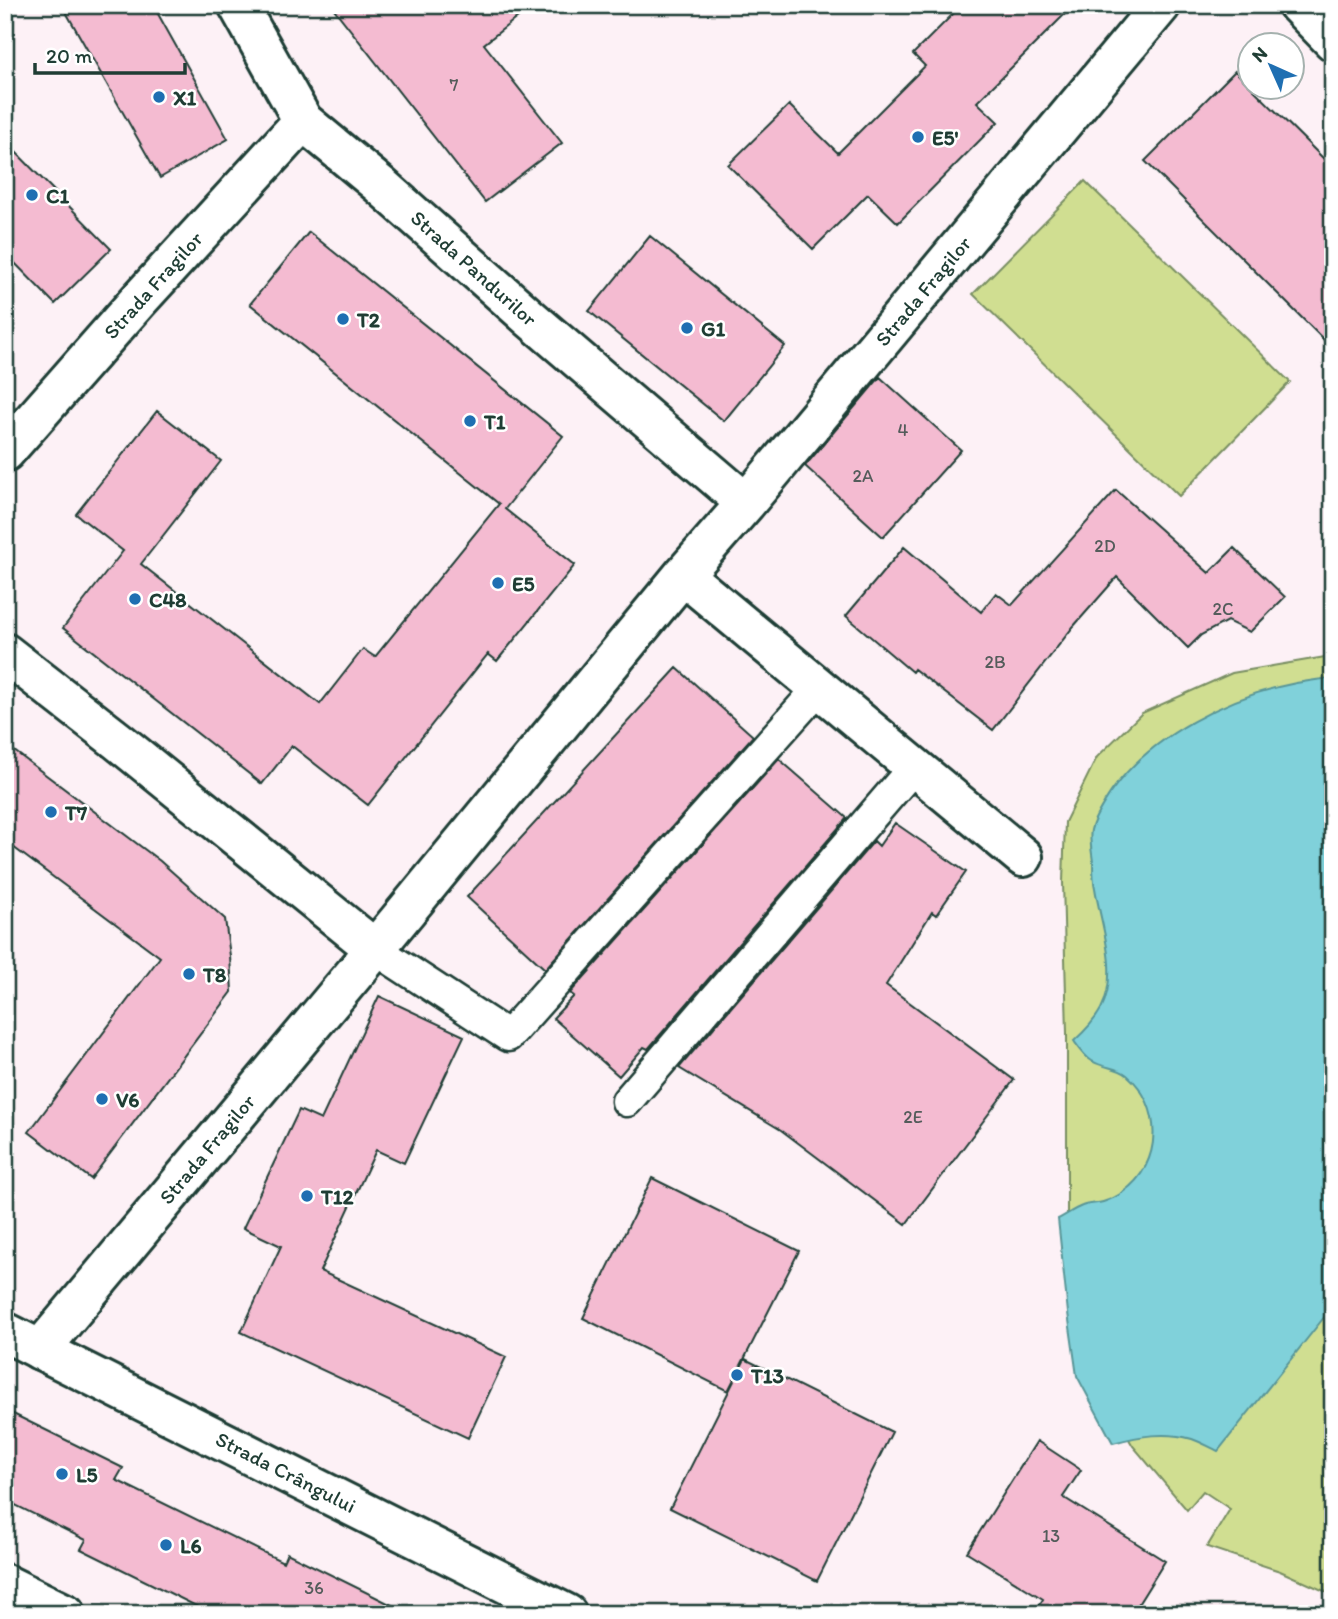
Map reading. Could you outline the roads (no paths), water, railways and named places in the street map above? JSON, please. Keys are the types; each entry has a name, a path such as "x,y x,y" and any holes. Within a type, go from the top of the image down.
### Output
{"street":[{"name":"Strada Pandurilor","path":"238,5 303,121 746,503"},
{"name":"Strada Fragilor","path":"40,1350 683,575 1161,5"},
{"path":"1298,5 1333,41"},
{"name":"Strada Fragilor","path":"5,452 147,291 303,121"},
{"path":"683,575 1023,857"},
{"path":"5,653 375,949"},
{"name":"Strada Crângului","path":"5,1332 566,1614"},
{"path":"5,1584 66,1614"}],"lane":[{"path":"375,949 508,1036 819,688"},
{"path":"627,1101 914,767"}],"water":[{"path":"1333,678 1333,1306 1218,1451 1192,1439 1172,1435 1113,1443 1077,1376 1058,1219 1082,1206 1103,1202 1123,1192 1146,1166 1154,1135 1147,1102 1139,1088 1123,1072 1089,1059 1074,1041 1101,1009 1109,980 1107,949 1094,882 1091,830 1102,805 1127,772 1169,736 1218,708 1244,698 1296,683"}],"place":[{"name":"X1","path":"159,97"},
{"name":"E5'","path":"918,137"},
{"name":"C1","path":"32,195"},
{"name":"T2","path":"343,319"},
{"name":"G1","path":"687,328"},
{"name":"T1","path":"470,421"},
{"name":"E5","path":"498,583"},
{"name":"C48","path":"135,599"},
{"name":"T7","path":"51,812"},
{"name":"T8","path":"189,974"},
{"name":"V6","path":"102,1099"},
{"name":"T12","path":"307,1196"},
{"name":"T13","path":"737,1375"},
{"name":"L5","path":"62,1474"},
{"name":"L6","path":"166,1545"}]}
